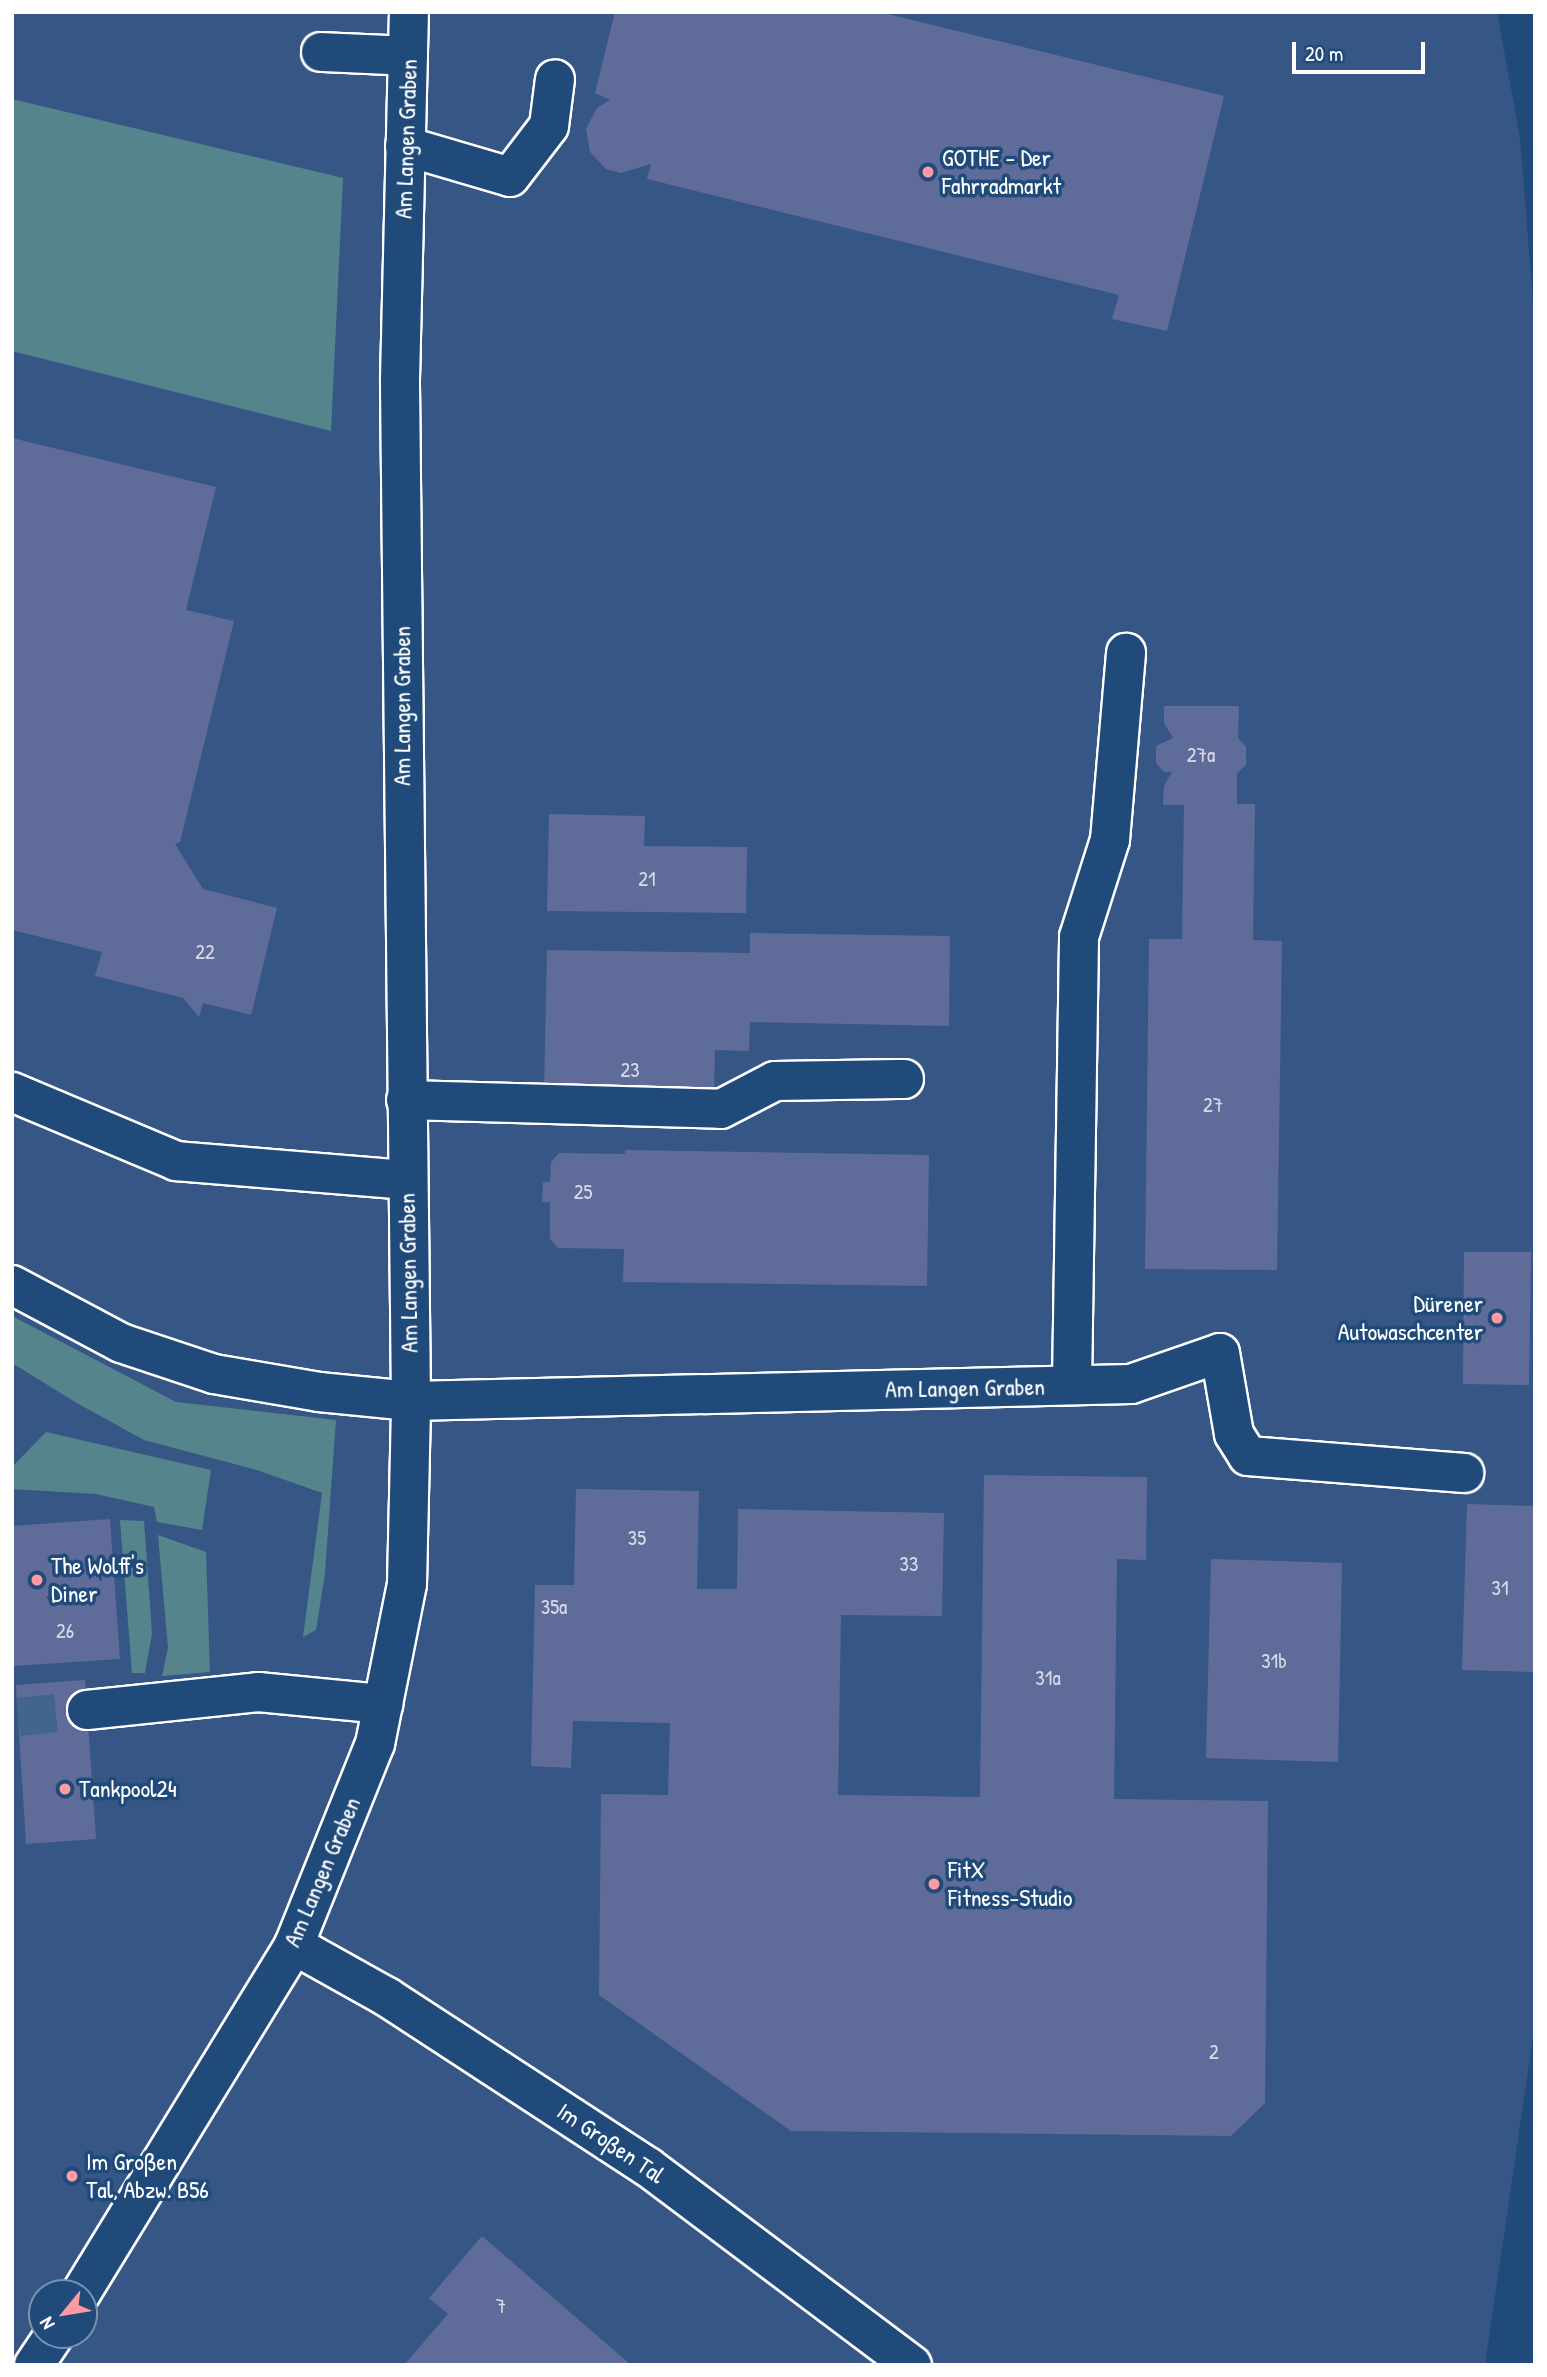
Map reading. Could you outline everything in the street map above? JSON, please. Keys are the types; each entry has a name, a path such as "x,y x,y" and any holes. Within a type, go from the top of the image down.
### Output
{"street":[{"name":"Am Langen Graben","path":"90,2279 294,1945 375,1744 407,1584 411,1401 405,1100 400,393 409,12"},
{"path":"321,52 408,56"},
{"path":"405,146 510,177 549,126 555,79"},
{"path":"1072,1385 1079,937 1110,840 1126,653"},
{"path":"405,1100 721,1109 775,1081 904,1079"},
{"path":"12,1092 176,1161 407,1180"},
{"path":"12,1285 121,1342 214,1374 319,1392 411,1401"},
{"name":"Am Langen Graben","path":"411,1401 1131,1384 1220,1353 1234,1434 1248,1456 1464,1473"},
{"path":"87,1710 258,1692 383,1704"},
{"name":"Im Großen Tal","path":"294,1945 387,1997 648,2166 912,2365"},
{"path":"34,2365 45,2349"}],"shaded area":[{"path":"12,12 1497,12 1520,138 1535,326 1535,2023 1485,2365 12,2365"}],"green space":[{"path":"12,99 343,178 331,431 12,351"},
{"path":"12,1316 176,1402 336,1420 325,1573 316,1630 303,1637 322,1493 257,1470 144,1440 75,1402 12,1363"},
{"path":"46,1432 211,1470 202,1530 157,1522 154,1507 96,1494 12,1489 12,1467"},
{"path":"120,1520 144,1521 152,1633 145,1673 132,1673"},
{"path":"158,1535 206,1552 210,1672 162,1676 168,1648"}],"building":[{"name":"GOTHE - Der Fahrradmarkt","path":"615,12 879,12 1224,96 1167,331 1112,319 1119,295 647,179 651,164 621,173 606,169 590,152 586,129 597,108 610,100 595,93"},
{"path":"12,438 216,487 186,610 234,621 180,842 175,844 203,889 277,908 251,1015 203,1003 199,1017 183,998 95,976 102,952 12,930"},
{"path":"1164,706 1239,706 1238,738 1246,747 1246,765 1237,773 1237,804 1255,804 1253,940 1282,941 1277,1270 1145,1269 1149,939 1182,939 1184,805 1163,805 1164,786 1172,772 1164,772 1156,763 1156,746 1173,738 1164,723"},
{"path":"549,814 645,816 644,846 747,847 746,913 547,911"},
{"path":"750,933 950,936 949,1026 750,1022 749,1051 715,1050 714,1093 544,1090 547,950 750,953"},
{"path":"625,1150 929,1155 927,1286 623,1282 624,1249 558,1248 550,1239 550,1202 542,1202 543,1182 550,1182 551,1162 559,1153 625,1154"},
{"name":"Dürener Autowaschcenter","path":"1464,1252 1531,1252 1529,1385 1463,1384"},
{"path":"984,1475 1147,1477 1146,1560 1117,1559 1114,1799 1268,1801 1265,2103 1231,2136 791,2131 599,1995 601,1794 668,1795 670,1723 573,1721 571,1768 531,1766 535,1585 574,1585 576,1489 699,1491 697,1589 737,1589 738,1509 944,1513 942,1616 841,1615 838,1795 980,1797"},
{"path":"1467,1504 1535,1506 1535,1672 1462,1670"},
{"path":"110,1519 120,1659 12,1666 12,1526"},
{"path":"1211,1559 1342,1563 1338,1762 1206,1758"},
{"path":"85,1680 96,1839 26,1844 16,1685"},
{"path":"482,2236 631,2365 404,2365 448,2314 429,2298"}],"tunnel":[{"path":"18,1717 87,1710"}],"place":[{"name":"GOTHE - Der Fahrradmarkt","path":"928,172"},
{"name":"Dürener Autowaschcenter","path":"1497,1318"},
{"name":"The Wolff's Diner","path":"37,1580"},
{"name":"Tankpool24","path":"65,1789"},
{"name":"FitX Fitness-Studio","path":"934,1884"},
{"name":"Im Großen Tal, Abzw. B56","path":"72,2176"}]}
